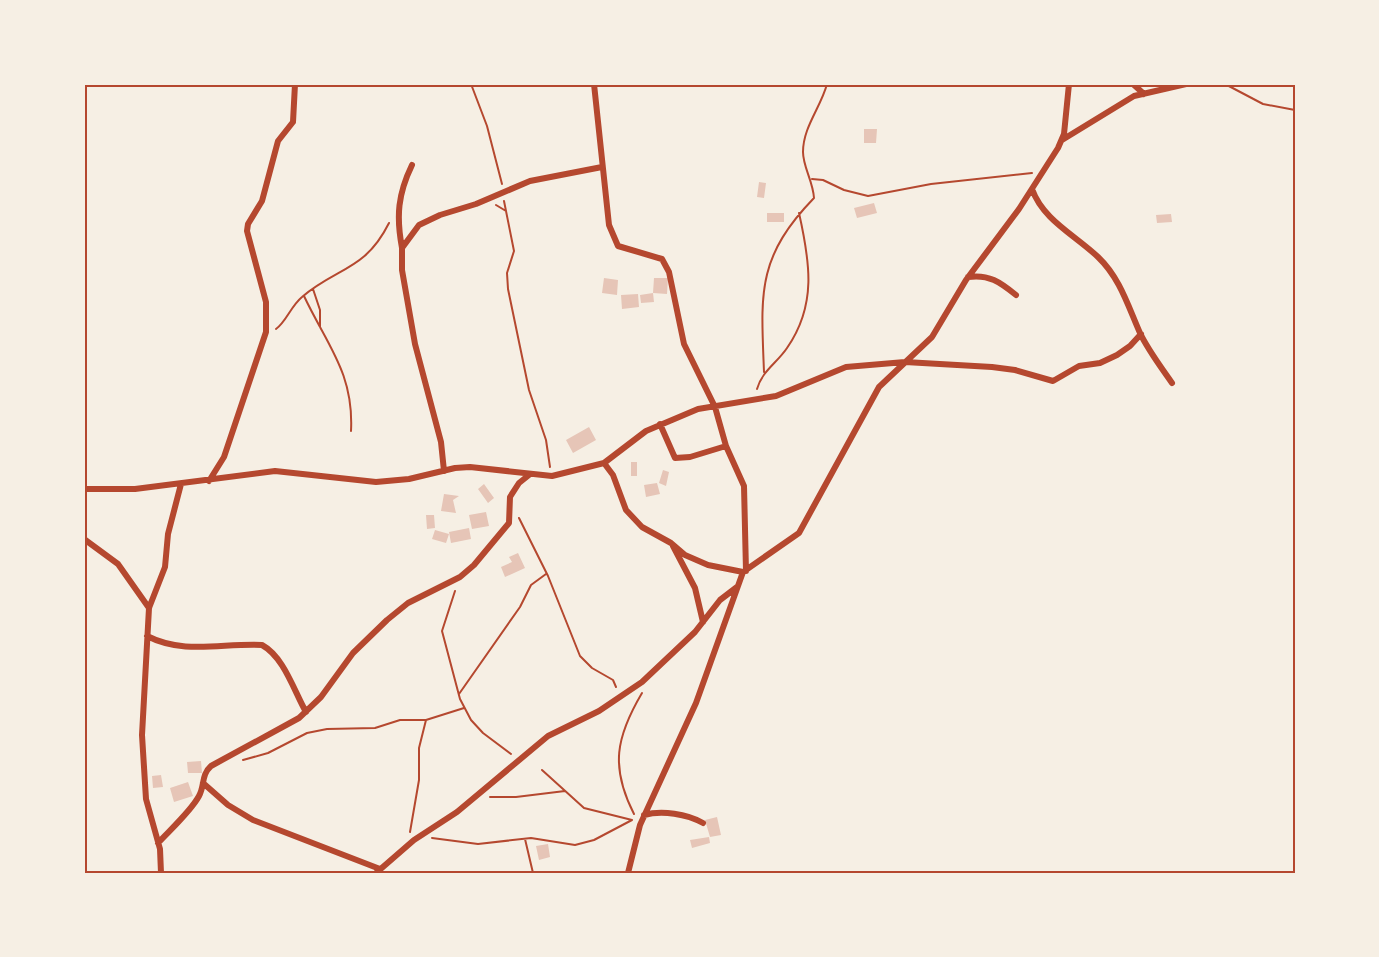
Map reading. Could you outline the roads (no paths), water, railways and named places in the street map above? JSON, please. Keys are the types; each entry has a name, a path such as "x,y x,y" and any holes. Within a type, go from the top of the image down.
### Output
{"street":[{"path":"209,481 224,457 266,332 266,302 247,231 248,224 262,201 278,141 293,122 296,84"},
{"path":"594,84 609,225 618,246 662,259 669,272 684,344 715,407 726,446 744,486 745,571 737,587 696,703 644,815 628,873"},
{"path":"604,463 613,475 632,519 686,555 708,566 745,571 799,532 879,387 932,337 968,277 1043,172 1061,140 1069,84"},
{"path":"1133,84 1144,94"},
{"path":"1061,140 1134,96 1186,84"},
{"path":"412,165 398,207 402,270 415,344 441,442 444,471"},
{"path":"402,248 419,225 502,192 550,176 602,167"},
{"path":"1032,189 1046,212 1063,230 1098,258 1122,288 1141,334 1172,383"},
{"path":"968,277 991,278 1016,295"},
{"path":"84,489 135,489 275,471 376,482 409,479 470,467 552,476 604,463 660,424 698,409 776,396 846,367 905,362 1015,370 1053,381 1079,366 1100,363 1118,355 1141,334"},
{"path":"660,424 675,458 690,457 726,446"},
{"path":"158,843 198,799 203,776 214,764 306,712 353,652 387,620 408,603 460,577 501,535 509,523 512,505 510,497 519,483 529,475"},
{"path":"162,873 142,769 147,636 149,608 165,567 168,534 181,484"},
{"path":"84,539 118,564 149,608"},
{"path":"671,543 695,588 703,622"},
{"path":"203,783 228,805 253,820 378,871 409,844 477,796 548,736 619,699 654,672 703,622 720,600 737,587"},
{"path":"147,636 163,644 183,648 262,645 271,650 279,662 306,712"},
{"path":"644,815 654,812 670,814 703,823"}]}
